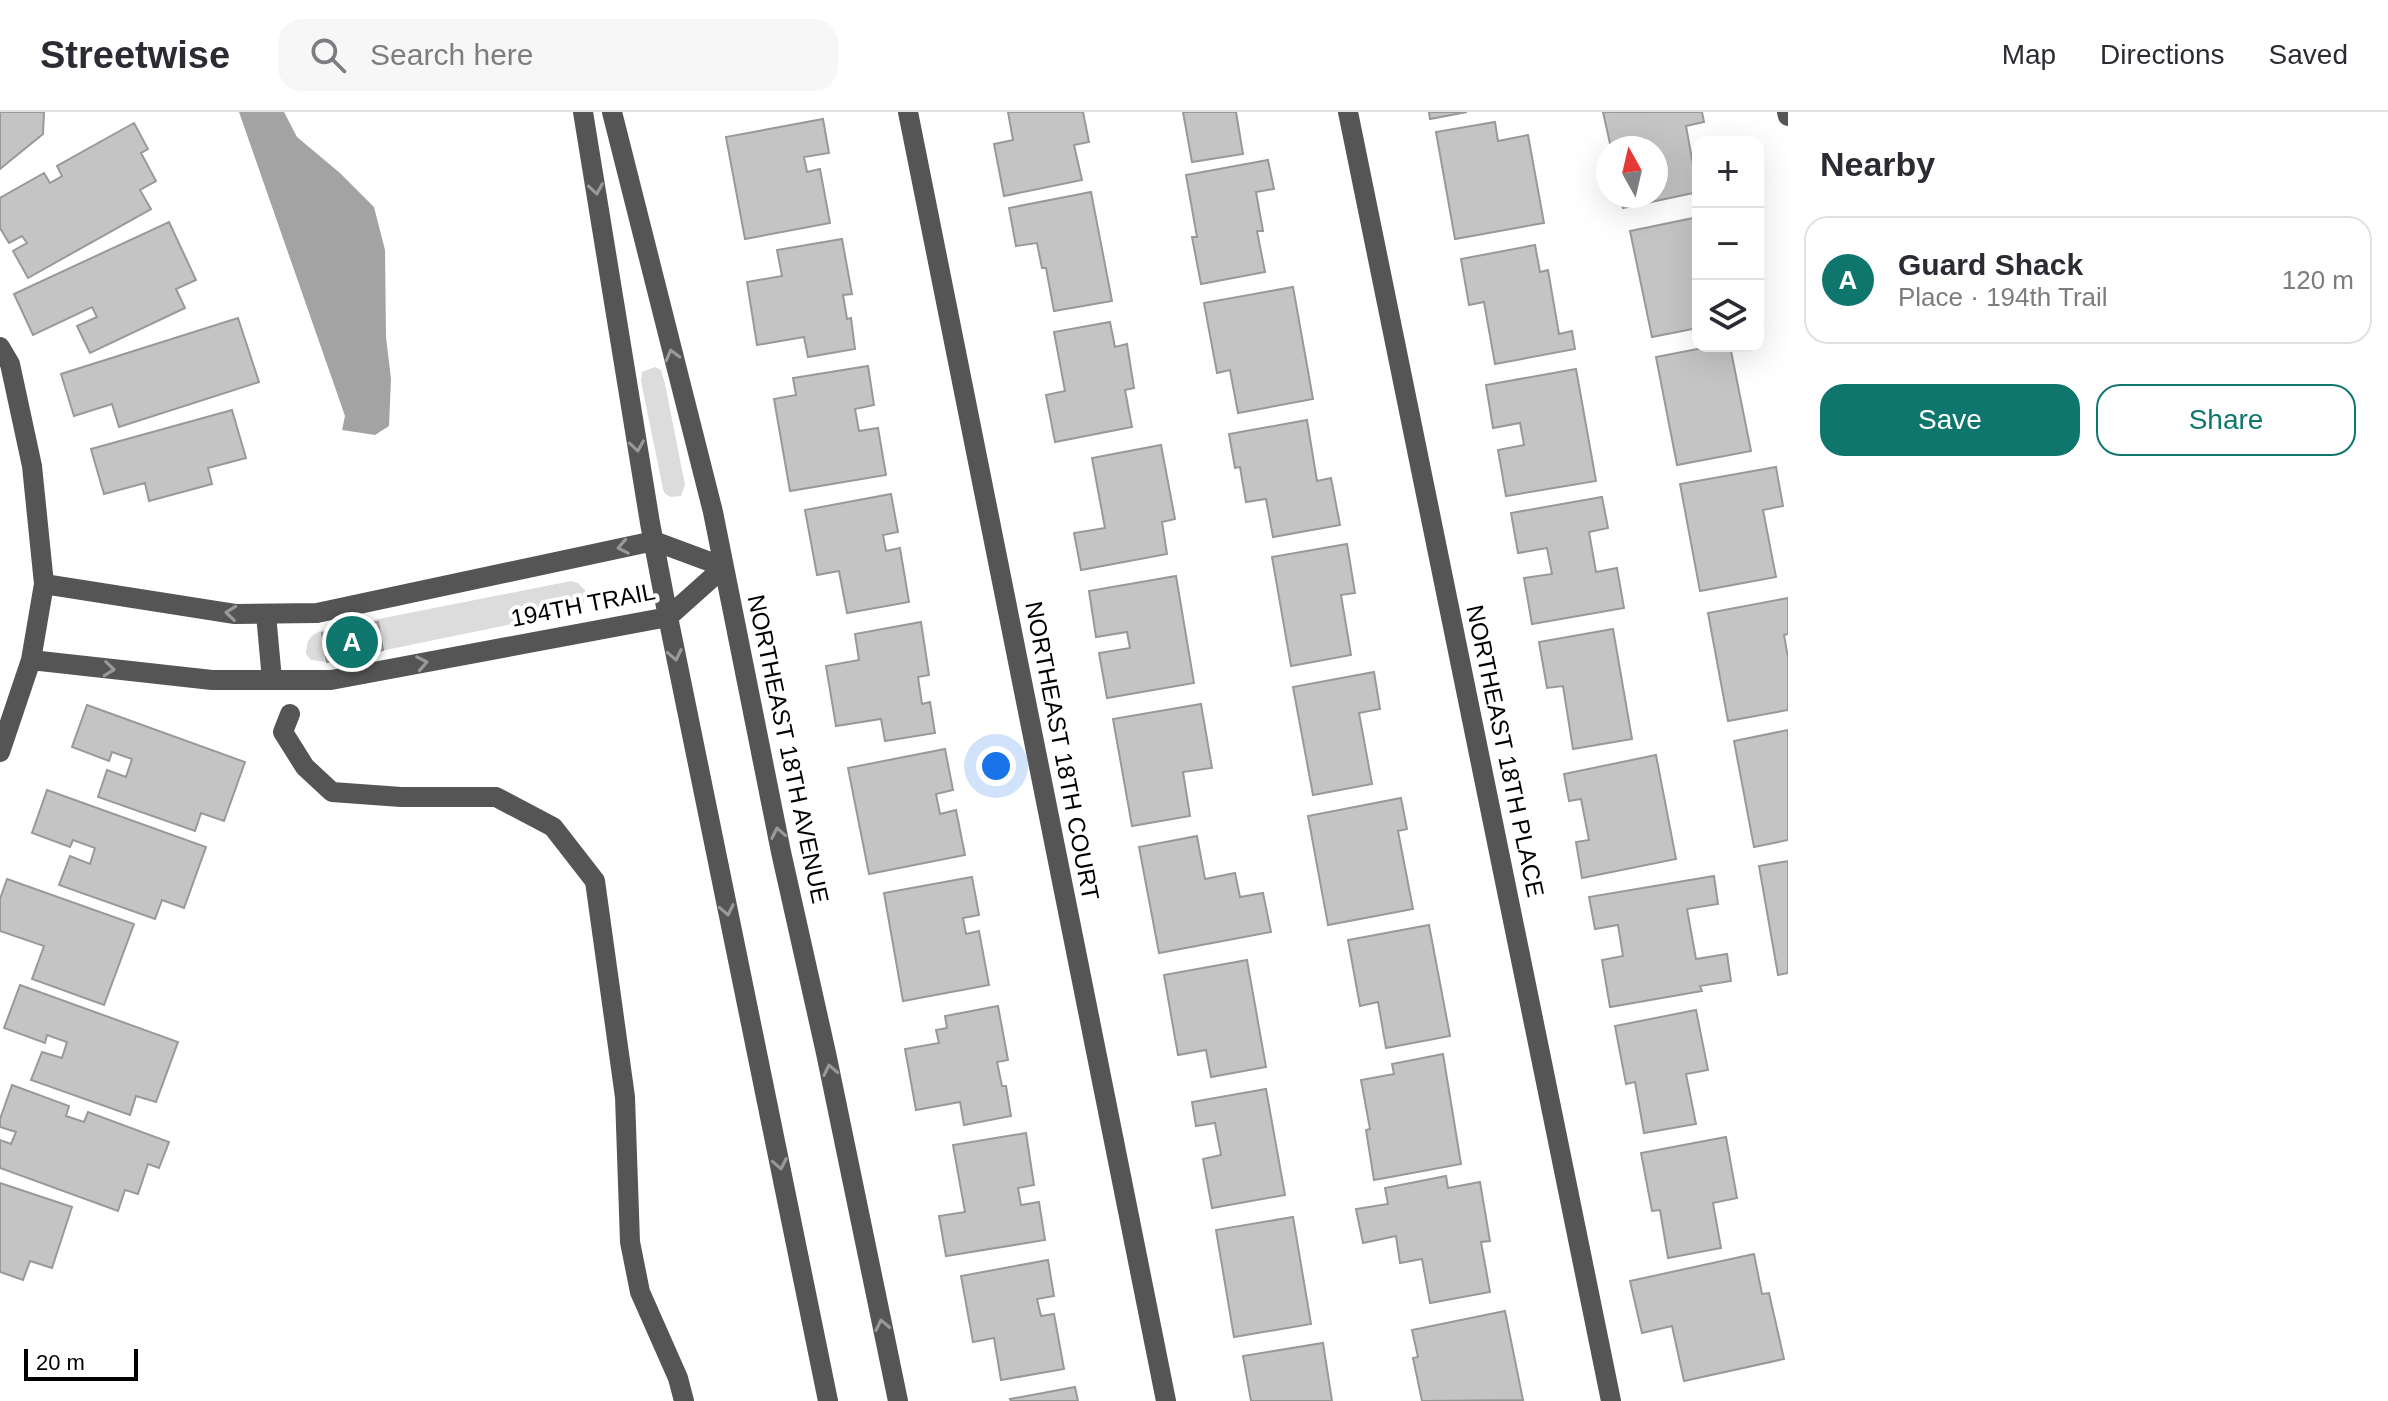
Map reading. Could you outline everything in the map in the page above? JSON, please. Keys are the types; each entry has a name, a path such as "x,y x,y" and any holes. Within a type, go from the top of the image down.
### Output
{"street":[{"path":"583,112 668,617 828,1401"},
{"name":"NORTHEAST 18TH AVENUE","path":"612,112 713,512 898,1401"},
{"name":"NORTHEAST 18TH COURT","path":"908,112 1166,1401"},
{"name":"NORTHEAST 18TH PLACE","path":"1348,112 1611,1401"},
{"path":"0,347 10,364 32,466 44,584 31,660 0,752"},
{"name":"194TH TRAIL","path":"31,660 212,680 331,680 668,617 724,567 654,541 317,613 235,614 44,584"},
{"path":"266,614 272,680"},
{"path":"290,714 283,732 305,767 332,792 401,797 496,797 553,827 595,881 625,1097 630,1242 640,1292 678,1378 684,1401"}],"shaded area":[{"path":"239,112 284,112 297,137 374,207 385,250 386,337 391,379 389,426 375,435 342,430 345,416"},
{"path":"655,367 661,370 665,384 685,485 681,496 671,497 663,489 641,381 642,372"},
{"path":"571,581 585,590 584,604 576,611 327,662 311,660 306,654 310,638 323,630"}],"building":[{"path":"0,112 44,112 43,134 0,169"},
{"path":"1008,112 1083,112 1089,142 1074,145 1082,180 1004,196 994,144 1013,140"},
{"path":"1183,112 1236,112 1243,154 1192,162"},
{"path":"1429,112 1467,112 1430,119"},
{"path":"1603,112 1702,112 1704,122 1686,126 1692,159 1692,193 1668,198 1668,136 1608,136"},
{"path":"823,119 829,153 804,157 807,172 820,169 830,223 745,239 726,137"},
{"path":"1495,122 1498,141 1528,135 1544,223 1455,239 1436,132"},
{"path":"134,123 148,149 141,153 156,181 140,190 151,209 28,278 13,251 27,243 22,236 9,243 0,228 0,198 44,173 50,183 62,176 57,166"},
{"path":"1268,160 1274,189 1256,192 1263,231 1257,231 1265,272 1201,284 1192,237 1197,237 1186,175"},
{"path":"1091,192 1112,301 1054,311 1046,268 1042,268 1037,243 1016,246 1009,208"},
{"path":"1692,218 1692,329 1652,337 1630,231"},
{"path":"169,222 196,280 176,289 185,308 90,353 77,326 97,317 92,307 33,335 14,294"},
{"path":"842,239 852,294 843,295 847,319 851,318 855,349 808,357 804,337 757,345 747,282 782,276 777,250"},
{"path":"1535,245 1540,272 1548,270 1559,334 1572,331 1575,349 1495,364 1484,302 1469,305 1461,259"},
{"path":"1293,287 1313,399 1238,413 1230,370 1217,373 1204,303"},
{"path":"238,318 259,382 119,427 112,404 74,416 61,374"},
{"path":"1110,322 1115,347 1127,344 1134,388 1125,390 1132,427 1055,442 1046,395 1065,391 1054,332"},
{"path":"1692,350 1731,352 1751,451 1677,465 1656,357"},
{"path":"868,366 874,405 855,409 859,431 878,428 886,475 790,491 774,399 796,395 793,378"},
{"path":"1576,369 1596,481 1506,496 1498,450 1524,445 1520,423 1493,428 1486,385"},
{"path":"232,410 246,458 208,468 212,484 149,501 145,483 104,494 91,449"},
{"path":"1307,420 1317,481 1331,478 1340,525 1273,537 1266,499 1246,502 1240,467 1235,468 1229,434"},
{"path":"1161,445 1175,519 1162,522 1167,554 1081,570 1074,533 1105,528 1092,458"},
{"path":"1776,467 1783,506 1763,510 1776,577 1700,591 1680,484"},
{"path":"891,494 898,532 883,535 886,551 900,548 909,602 847,613 839,571 817,575 805,510"},
{"path":"1602,497 1608,528 1589,532 1596,572 1617,568 1624,608 1532,624 1524,578 1552,574 1547,548 1518,553 1511,513"},
{"path":"1347,544 1355,593 1341,595 1351,655 1291,666 1272,557"},
{"path":"1176,576 1194,683 1107,698 1099,653 1130,648 1127,632 1096,637 1089,591"},
{"path":"1788,598 1788,634 1784,635 1788,657 1788,710 1728,721 1708,613"},
{"path":"378,622 383,650 327,662 322,633"},
{"path":"921,622 929,675 918,677 922,704 930,702 935,733 885,741 881,719 836,726 826,666 859,660 855,634"},
{"path":"1613,629 1632,739 1573,749 1563,686 1547,688 1539,642"},
{"path":"1374,672 1380,709 1359,713 1372,784 1313,795 1293,687"},
{"path":"1201,704 1212,768 1183,772 1190,816 1132,826 1113,719"},
{"path":"87,705 245,762 224,821 201,813 195,831 98,797 107,770 126,777 132,759 112,752 109,761 72,747"},
{"path":"1788,730 1788,840 1754,847 1734,741"},
{"path":"945,749 953,790 936,794 940,814 956,810 965,855 869,874 848,768"},
{"path":"1656,755 1676,859 1582,878 1576,842 1589,840 1581,799 1569,801 1564,774"},
{"path":"47,790 206,847 184,908 162,900 155,919 59,885 70,856 90,864 95,848 73,840 70,847 32,833"},
{"path":"1401,798 1407,829 1398,831 1413,909 1328,925 1308,816"},
{"path":"1197,836 1205,879 1235,873 1240,897 1263,893 1271,932 1159,953 1139,847"},
{"path":"1788,861 1788,973 1778,975 1759,866"},
{"path":"1714,876 1718,904 1687,909 1696,959 1727,954 1731,981 1700,986 1702,991 1610,1007 1602,960 1623,956 1618,925 1595,929 1589,897"},
{"path":"972,877 979,915 963,918 966,934 979,931 989,985 903,1001 884,893"},
{"path":"7,879 134,924 104,1005 32,979 44,946 0,931 0,899"},
{"path":"1429,925 1450,1036 1386,1048 1378,1002 1360,1006 1348,940"},
{"path":"1247,960 1266,1067 1211,1077 1206,1050 1178,1055 1164,975"},
{"path":"20,985 178,1042 156,1102 136,1096 130,1115 31,1080 42,1052 62,1058 67,1042 47,1035 45,1043 4,1028"},
{"path":"998,1006 1008,1060 997,1062 1002,1086 1006,1086 1011,1116 964,1125 960,1102 916,1110 905,1049 939,1043 936,1030 947,1028 945,1016"},
{"path":"1696,1010 1708,1070 1686,1074 1696,1124 1644,1133 1635,1082 1626,1084 1615,1026"},
{"path":"1443,1054 1461,1164 1374,1180 1366,1130 1370,1129 1361,1080 1394,1074 1392,1064"},
{"path":"12,1085 69,1106 66,1116 84,1122 88,1112 169,1142 159,1168 148,1164 138,1194 125,1190 118,1211 0,1168 0,1140 11,1144 16,1132 0,1127"},
{"path":"1266,1089 1285,1195 1212,1208 1203,1159 1221,1155 1215,1123 1196,1126 1192,1102"},
{"path":"1026,1133 1034,1185 1018,1188 1021,1205 1039,1202 1045,1240 946,1256 939,1216 965,1212 953,1145"},
{"path":"1726,1137 1737,1198 1713,1203 1721,1248 1668,1258 1660,1210 1652,1211 1641,1153"},
{"path":"1446,1176 1448,1188 1480,1182 1490,1241 1481,1242 1490,1292 1430,1303 1422,1259 1400,1263 1396,1236 1363,1243 1356,1209 1388,1204 1385,1188"},
{"path":"0,1183 72,1207 52,1268 30,1261 23,1280 0,1272"},
{"path":"1293,1217 1311,1324 1234,1337 1216,1230"},
{"path":"1754,1254 1762,1294 1769,1293 1784,1359 1684,1381 1672,1326 1642,1333 1630,1281"},
{"path":"1048,1260 1054,1296 1037,1299 1041,1316 1054,1314 1064,1369 1001,1380 994,1338 973,1342 961,1276"},
{"path":"1505,1311 1523,1400 1422,1401 1413,1358 1418,1357 1412,1330"},
{"path":"1323,1343 1332,1401 1251,1401 1243,1356"},
{"path":"1075,1387 1078,1401 1010,1399"}],"place":[{"name":"Guard Shack","path":"352,642"}]}
